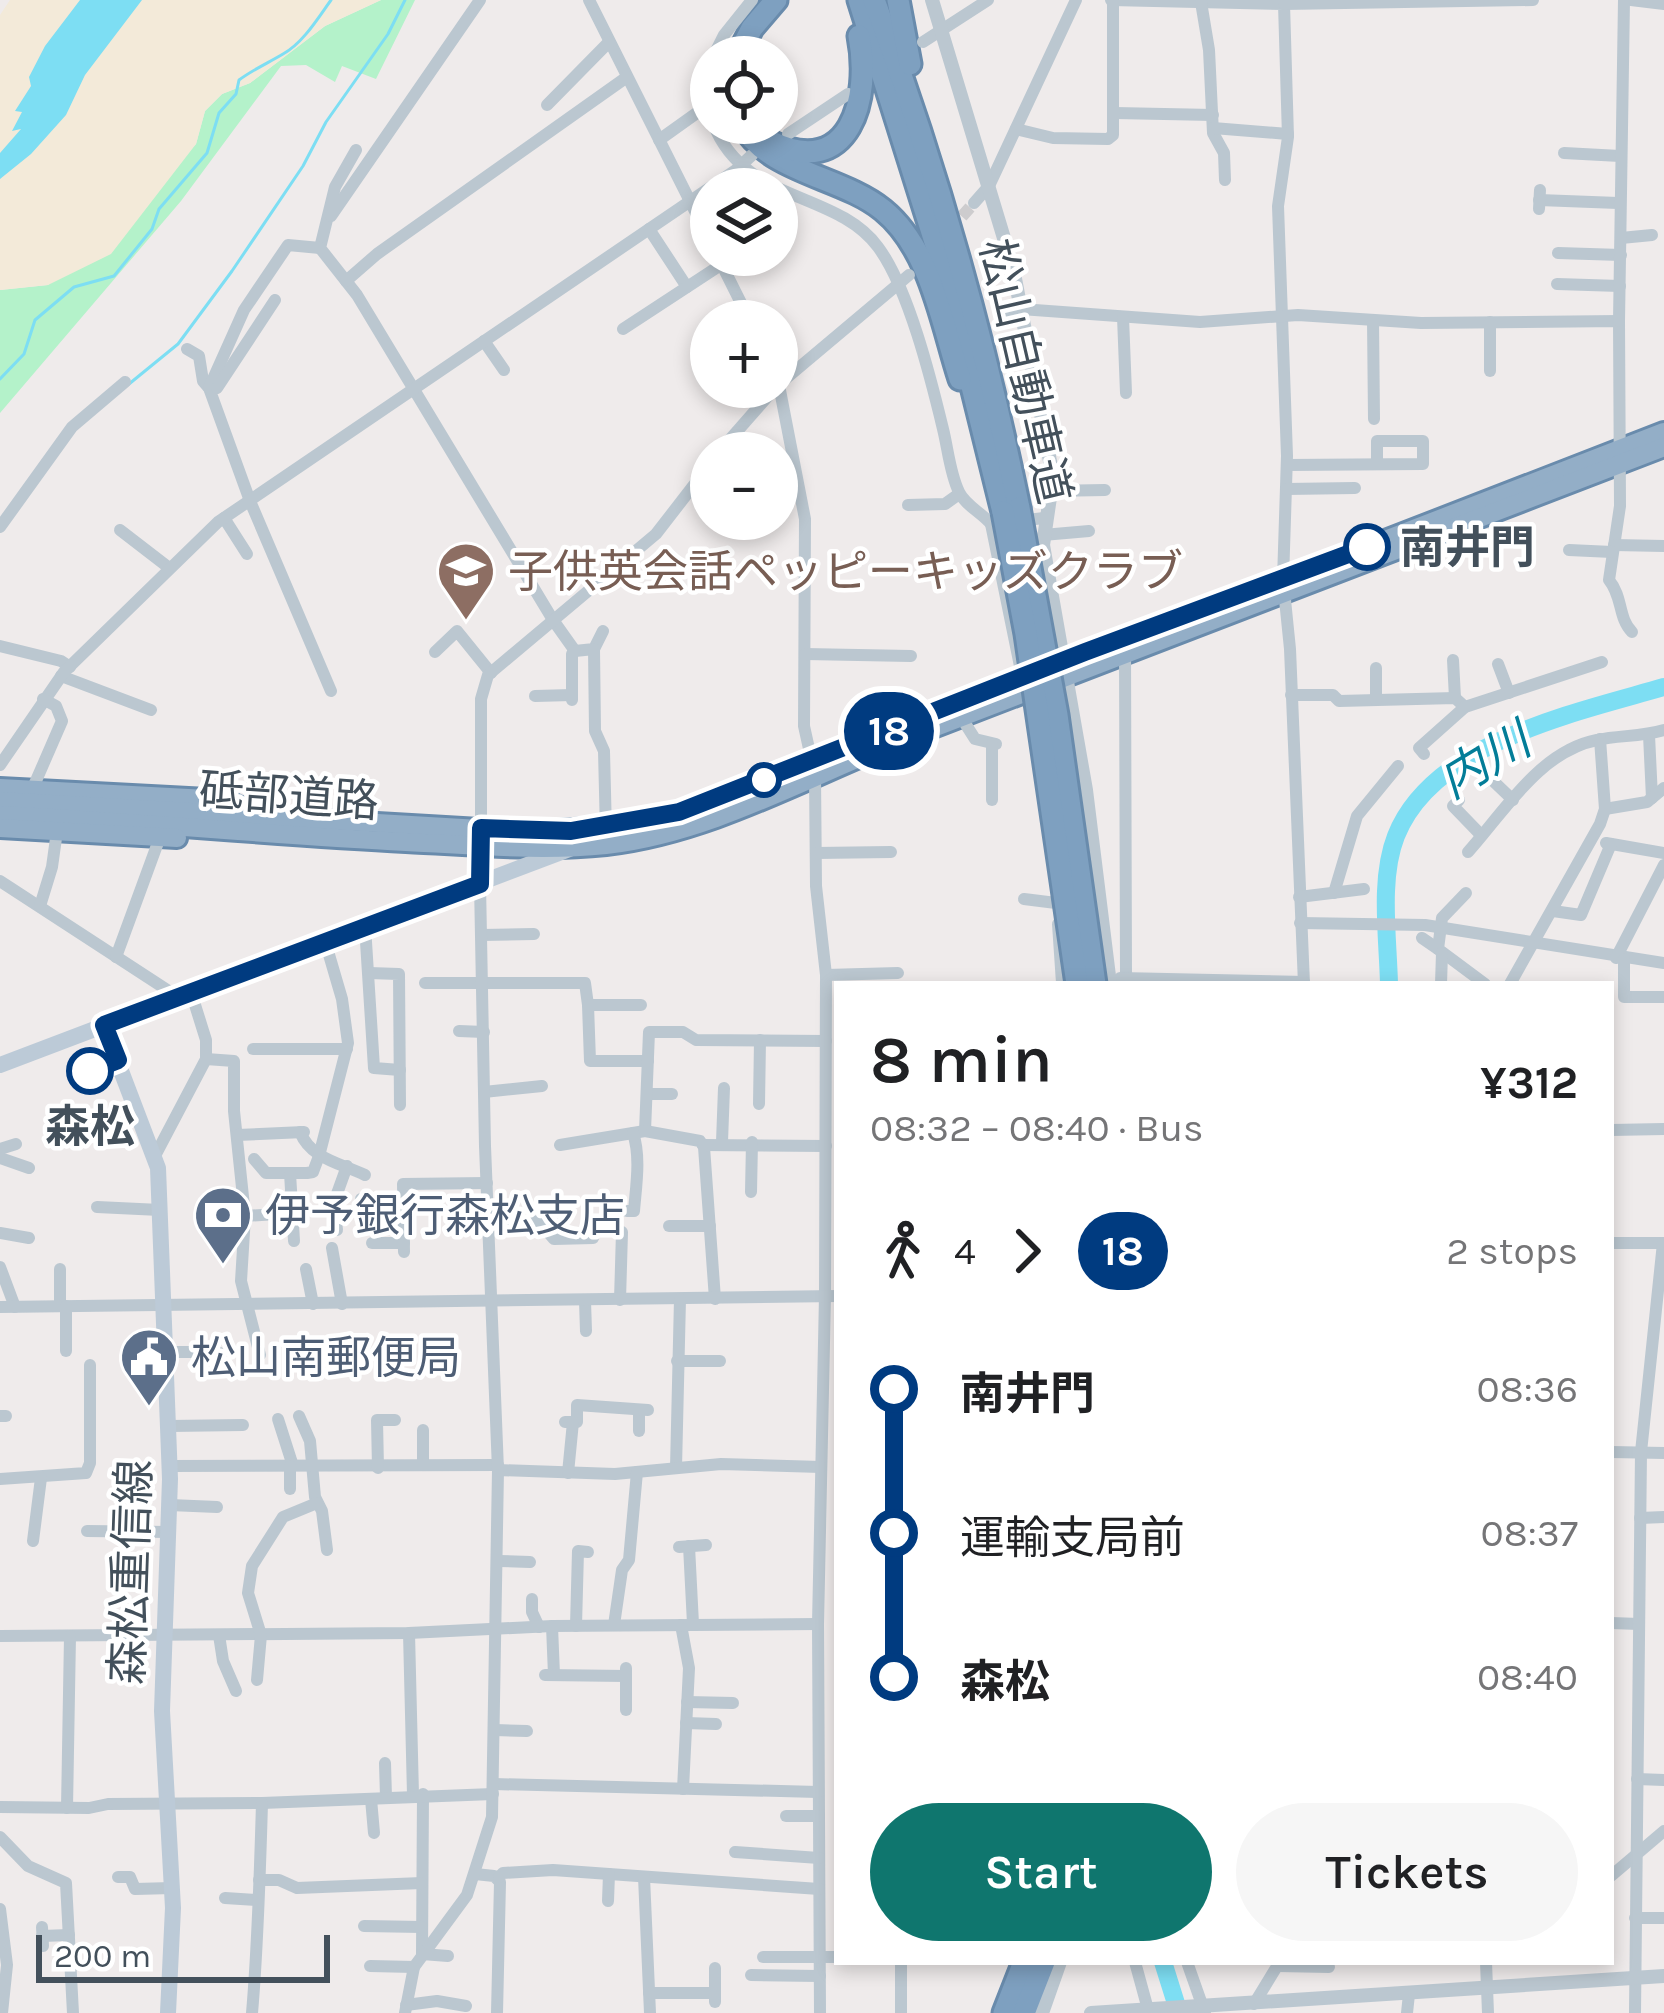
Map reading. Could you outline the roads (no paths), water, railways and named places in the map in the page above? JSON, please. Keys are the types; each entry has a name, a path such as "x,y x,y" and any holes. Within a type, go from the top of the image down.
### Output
{"highway":[{"path":"748,36 776,0"},
{"path":"759,36 787,0"},
{"path":"779,144 799,151 835,142 850,127 863,94 864,61 855,0"},
{"name":"松山自動車道","path":"855,0 937,243 967,354 1010,548 1077,981"},
{"name":"松山自動車道","path":"874,0 924,135 967,275 1003,514 1047,652 1110,981"},
{"path":"898,0 924,135"},
{"path":"759,144 778,159 856,191 884,211 906,236 926,274 1003,514"},
{"path":"813,769 1619,456 1664,432"},
{"path":"1619,456 1664,447"},
{"path":"813,769 961,717 1066,668"},
{"name":"砥部道路","path":"0,801 258,826 572,839 607,836 813,769"},
{"path":"0,788 226,800 258,826"},
{"name":"砥部道路","path":"0,815 98,813"},
{"path":"0,828 220,840 258,826"},
{"path":"1004,2013 1023,1965"},
{"path":"1024,2013 1042,1965"}],"main road":[{"path":"480,837 480,884"},
{"path":"0,1065 480,884 572,839"},
{"name":"森松重信線","path":"104,1025 156,1154 160,1210 170,1426 162,1711 172,1888 168,2013"}],"street":[{"path":"312,251 324,226 480,0"},
{"path":"0,765 65,671 224,518 690,201 589,0"},
{"path":"724,36 752,0"},
{"path":"932,0 1021,309 1053,477 1043,535 1086,790 1110,981"},
{"path":"923,42 988,0"},
{"path":"974,203 988,186 1076,0"},
{"path":"1016,129 1053,138 1108,139 1113,135 1112,0 1284,4 1533,0"},
{"path":"1501,0 1522,12"},
{"path":"1632,632 1624,622 1621,598 1609,580 1620,506 1622,238 1618,203 1628,0 1664,4"},
{"path":"1198,2 1225,180"},
{"path":"1284,4 1288,134 1279,206 1287,465 1284,586 1304,981"},
{"path":"548,105 609,42"},
{"path":"346,281 377,254 627,77"},
{"path":"798,127 848,94"},
{"path":"1115,113 1288,134"},
{"path":"659,140 690,125"},
{"path":"724,144 772,186 856,226 878,245 904,280 923,336 959,494"},
{"path":"324,226 334,187 356,150"},
{"path":"1564,153 1620,156"},
{"path":"745,168 746,160"},
{"path":"735,168 746,160"},
{"path":"1539,199 1618,203"},
{"path":"649,229 687,287"},
{"path":"1622,238 1652,235"},
{"path":"212,395 244,310 288,245 312,251 346,281 575,651"},
{"path":"1558,253 1621,255"},
{"path":"622,329 700,276"},
{"path":"798,367 904,280"},
{"path":"1557,284 1620,286"},
{"path":"212,395 275,300"},
{"path":"1002,312 1021,309 1200,322 1283,316 1619,321"},
{"path":"1124,317 1126,393"},
{"path":"1373,320 1374,419"},
{"path":"1490,322 1490,371"},
{"path":"484,341 504,370"},
{"path":"187,349 200,356 203,381 250,501 332,691"},
{"path":"0,526 72,427 125,382"},
{"path":"736,432 757,408"},
{"path":"782,408 805,519 804,726 813,769 818,915 826,975 826,1146 831,1179 818,1624 820,2013"},
{"path":"1287,465 1377,464"},
{"path":"1286,489 1355,488"},
{"path":"1050,491 1105,490"},
{"path":"1073,491 1073,511"},
{"path":"480,837 481,699 491,673 656,534 690,492"},
{"path":"959,494 1003,514 1044,518"},
{"path":"908,505 945,504 959,494"},
{"path":"1003,514 1021,670"},
{"path":"224,518 247,554"},
{"path":"120,530 168,567"},
{"path":"1043,535 1089,531"},
{"path":"1569,550 1664,546"},
{"path":"435,652 458,632 491,673"},
{"path":"603,632 594,649 595,730 604,752 607,836"},
{"path":"0,646 61,661 65,671 151,710"},
{"path":"1110,981 1125,646"},
{"path":"575,651 594,649"},
{"path":"535,696 572,697 575,651"},
{"path":"805,654 911,656"},
{"path":"1453,660 1460,703"},
{"path":"1292,694 1333,695 1339,701 1460,703 1509,693 1602,662"},
{"path":"1498,664 1509,693"},
{"path":"1376,668 1376,700"},
{"path":"32,790 62,721 56,706 43,699"},
{"path":"1026,702 1056,902 1058,981"},
{"path":"1424,754 1419,748 1460,703"},
{"path":"961,717 975,739 995,744 992,800"},
{"path":"1468,852 1547,762 1600,739 1664,730"},
{"path":"1649,735 1652,798"},
{"path":"1512,981 1605,809 1600,739"},
{"path":"1334,892 1358,817 1398,766"},
{"path":"1483,783 1490,778 1513,800"},
{"path":"1605,809 1652,798 1664,788"},
{"path":"1459,800 1453,806 1481,836"},
{"path":"40,906 57,831"},
{"path":"116,957 160,837"},
{"path":"1591,841 1664,853"},
{"path":"1553,911 1581,915 1611,844"},
{"path":"816,854 890,853"},
{"path":"1664,865 1620,958 1624,997 1664,997"},
{"path":"0,881 116,957 185,994 206,1040 206,1059 156,1154"},
{"path":"418,1960 457,1911 476,1874 492,1817 494,1789 498,1468 480,884"},
{"path":"1299,897 1364,889"},
{"path":"1441,981 1438,927 1466,893"},
{"path":"1024,899 1056,902"},
{"path":"818,915 837,914"},
{"path":"1300,923 1438,927 1664,963"},
{"path":"365,926 374,1068 400,1070"},
{"path":"482,935 534,934"},
{"path":"1422,938 1481,981"},
{"path":"206,1059 234,1061 237,1135 266,1173 313,1172 347,1049 346,1017 325,941"},
{"path":"369,974 399,974 400,1105"},
{"path":"826,975 898,974"},
{"path":"425,982 585,983 590,1061 648,1061"},
{"path":"588,1005 640,1005"},
{"path":"459,1031 484,1031"},
{"path":"627,1211 634,1210 649,1032 683,1032 696,1040 826,1041"},
{"path":"760,1040 762,1098"},
{"path":"254,1049 347,1049"},
{"path":"484,1092 542,1086"},
{"path":"722,1142 724,1088"},
{"path":"647,1094 672,1094"},
{"path":"1614,1130 1664,1129"},
{"path":"237,1135 302,1132 319,1156 364,1174"},
{"path":"560,1145 639,1132 693,1137 703,1144 826,1146"},
{"path":"751,1192 752,1142"},
{"path":"0,1148 16,1144"},
{"path":"703,1144 715,1299"},
{"path":"0,1158 29,1168"},
{"path":"253,1159 241,1272 260,1354"},
{"path":"339,1223 334,1202 346,1166"},
{"path":"290,1173 297,1236"},
{"path":"372,1244 404,1247 403,1184 487,1184"},
{"path":"361,1199 403,1198"},
{"path":"97,1207 160,1210"},
{"path":"245,1216 293,1213"},
{"path":"489,1223 548,1221 548,1232 554,1238 584,1242"},
{"path":"669,1226 710,1226"},
{"path":"620,1300 622,1232"},
{"path":"0,1233 29,1238"},
{"path":"1614,1244 1663,1243 1657,1376 1641,1453 1635,2013"},
{"path":"336,1254 342,1304"},
{"path":"0,1268 8,1307 831,1296"},
{"path":"60,1269 66,1351"},
{"path":"306,1269 313,1304"},
{"path":"676,1468 680,1299"},
{"path":"585,1301 586,1331"},
{"path":"166,1352 218,1352"},
{"path":"677,1361 720,1361"},
{"path":"0,1479 82,1477 89,1468 90,1365"},
{"path":"568,1473 569,1422 577,1422 577,1405 610,1398 621,1410 643,1410 639,1431"},
{"path":"299,1416 310,1441 326,1550"},
{"path":"278,1418 291,1466 290,1489"},
{"path":"378,1468 377,1420 395,1420"},
{"path":"170,1426 243,1425"},
{"path":"423,1430 423,1464"},
{"path":"1614,1452 1664,1453"},
{"path":"170,1466 378,1468 423,1464 568,1473 834,1463"},
{"path":"614,1625 622,1570 632,1544 637,1472"},
{"path":"33,1540 41,1478"},
{"path":"256,1680 261,1635 248,1593 253,1566 283,1517 316,1503"},
{"path":"170,1505 217,1507"},
{"path":"1640,1518 1664,1517"},
{"path":"88,1531 169,1532"},
{"path":"683,1789 688,1659 684,1546 706,1545"},
{"path":"576,1626 578,1551 588,1552"},
{"path":"236,1558 253,1566"},
{"path":"499,1561 530,1562"},
{"path":"532,1599 545,1627 549,1675 578,1680 626,1672 622,1703"},
{"path":"1614,1623 1639,1624"},
{"path":"0,1636 818,1624"},
{"path":"409,1633 422,1927 405,2009 437,2001 466,2006"},
{"path":"219,1635 223,1661 236,1691"},
{"path":"67,1808 70,1636"},
{"path":"687,1702 733,1703"},
{"path":"686,1723 716,1724"},
{"path":"495,1730 527,1731"},
{"path":"374,1833 386,1763"},
{"path":"1637,1779 1664,1780"},
{"path":"0,1807 262,1803 494,1789 834,1794"},
{"path":"252,2013 258,1981 254,1935 262,1803"},
{"path":"786,1816 819,1816"},
{"path":"1614,1874 1664,1831"},
{"path":"0,1837 28,1866 65,1883 73,2013"},
{"path":"735,1852 819,1858"},
{"path":"497,2013 502,1873 553,1870 819,1889"},
{"path":"476,1874 499,1877"},
{"path":"608,1901 609,1874"},
{"path":"118,1877 130,1877 135,1889 172,1888"},
{"path":"644,1877 650,2013"},
{"path":"260,1880 278,1880 297,1888 422,1883"},
{"path":"225,1898 257,1900"},
{"path":"0,1909 8,1965 2,2013"},
{"path":"1635,1918 1664,1918"},
{"path":"364,1927 422,1927"},
{"path":"42,1937 70,1936"},
{"path":"370,1966 448,1956"},
{"path":"763,1957 834,1957"},
{"path":"901,1965 901,2013"},
{"path":"993,2013 1012,1965"},
{"path":"1042,2013 1059,1965"},
{"path":"1136,1965 1149,2011"},
{"path":"1188,1965 1203,2009"},
{"path":"1254,2004 1278,1965"},
{"path":"1296,1965 1329,1967"},
{"path":"1486,1965 1488,2013"},
{"path":"650,1993 715,1998 718,1974"},
{"path":"756,1978 820,1976"},
{"path":"1091,2013 1664,1976"},
{"path":"1407,2013 1409,1994"}],"water":[{"path":"80,0 142,0 85,75 66,115 31,154 0,179 0,153 21,129 12,131 22,112 15,111 31,86 29,77 45,46"}],"waterway":[{"path":"0,379 24,354 35,320 74,287 114,276 152,229 159,209 207,153 219,113 236,94 239,80 297,43 331,0"},
{"path":"129,384 178,344 232,271 388,34 405,0"},
{"name":"内川","path":"1389,981 1388,871 1396,836 1415,804 1441,777 1512,736 1664,687"},
{"name":"内川","path":"1164,1965 1179,2013"}],"tunnel":[{"path":"950,230 974,203"}],"place":[{"name":"南井門","path":"1367,547"},
{"name":"子供英会話ペッピーキッズクラブ","path":"466,622"},
{"name":"森松","path":"90,1071"},
{"name":"伊予銀行森松支店","path":"223,1266"},
{"name":"松山南郵便局","path":"149,1408"}]}
